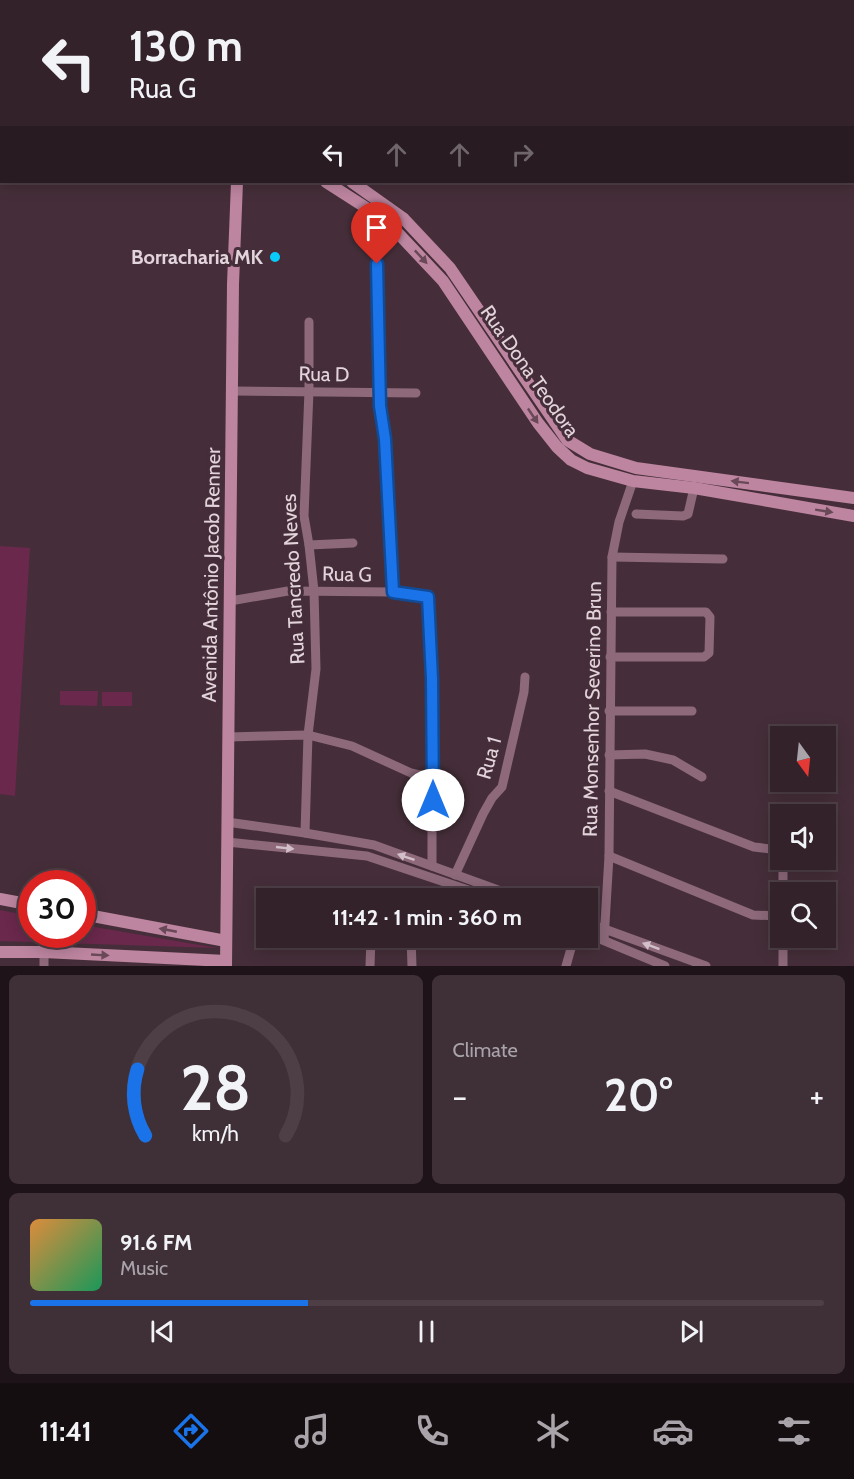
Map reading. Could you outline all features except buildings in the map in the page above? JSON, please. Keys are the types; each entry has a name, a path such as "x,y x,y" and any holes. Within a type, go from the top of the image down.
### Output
{"main road":[{"name":"Avenida Antônio Jacob Renner","path":"226,964 233,284 238,183"},
{"name":"Rua Dona Teodora","path":"328,183 379,216 444,281 538,423 571,460 587,468 633,481 694,488 854,516"},
{"name":"Rua Dona Teodora","path":"353,183 404,219 450,268 556,426 567,440 579,448 590,454 636,468 854,498"},
{"path":"0,899 18,902"},
{"path":"96,917 226,941"},
{"path":"0,952 44,952 226,964"}],"street":[{"path":"379,216 377,243 380,393 387,470 393,592"},
{"name":"Rua Tancredo Neves","path":"304,833 308,735 316,669 314,591 304,516 309,392 309,322"},
{"name":"Rua D","path":"233,391 416,393"},
{"name":"Rua Monsenhor Severino Brun","path":"604,940 609,856 612,557 619,522 633,481"},
{"path":"636,514 683,516 688,514 694,488"},
{"path":"309,546 352,543"},
{"path":"612,557 723,559"},
{"name":"Rua G","path":"230,601 288,591 393,592 428,597 433,778"},
{"path":"610,657 704,657 709,653 710,617 706,612 611,612"},
{"name":"Rua 1","path":"455,875 483,814 492,798 502,787 524,692 525,677"},
{"path":"609,711 692,711"},
{"path":"228,737 308,735 352,746 411,773 433,778 432,866"},
{"path":"609,754 645,754 673,760 702,777"},
{"path":"609,791 754,847 770,849"},
{"path":"227,822 374,845 492,888"},
{"path":"227,842 367,856 462,888"},
{"path":"609,856 753,915 770,916"},
{"path":"598,928 706,966"},
{"path":"598,938 665,966"},
{"path":"370,948 370,966"},
{"path":"411,948 411,966"},
{"path":"566,966 571,948"},
{"path":"783,948 783,966"},
{"path":"44,952 44,966"}],"shaded area":[{"path":"0,546 30,548 15,796 0,794"},
{"path":"60,691 98,691 97,706 60,705"},
{"path":"102,692 132,692 132,706 102,706"},
{"path":"0,910 18,913 18,942 0,941"},
{"path":"96,927 217,948 96,944"}],"place":[{"name":"Borracharia MK","path":"275,257"}],"route":[{"path":"377,264 380,406 385,439 393,592 428,597 432,679 433,800"}]}
